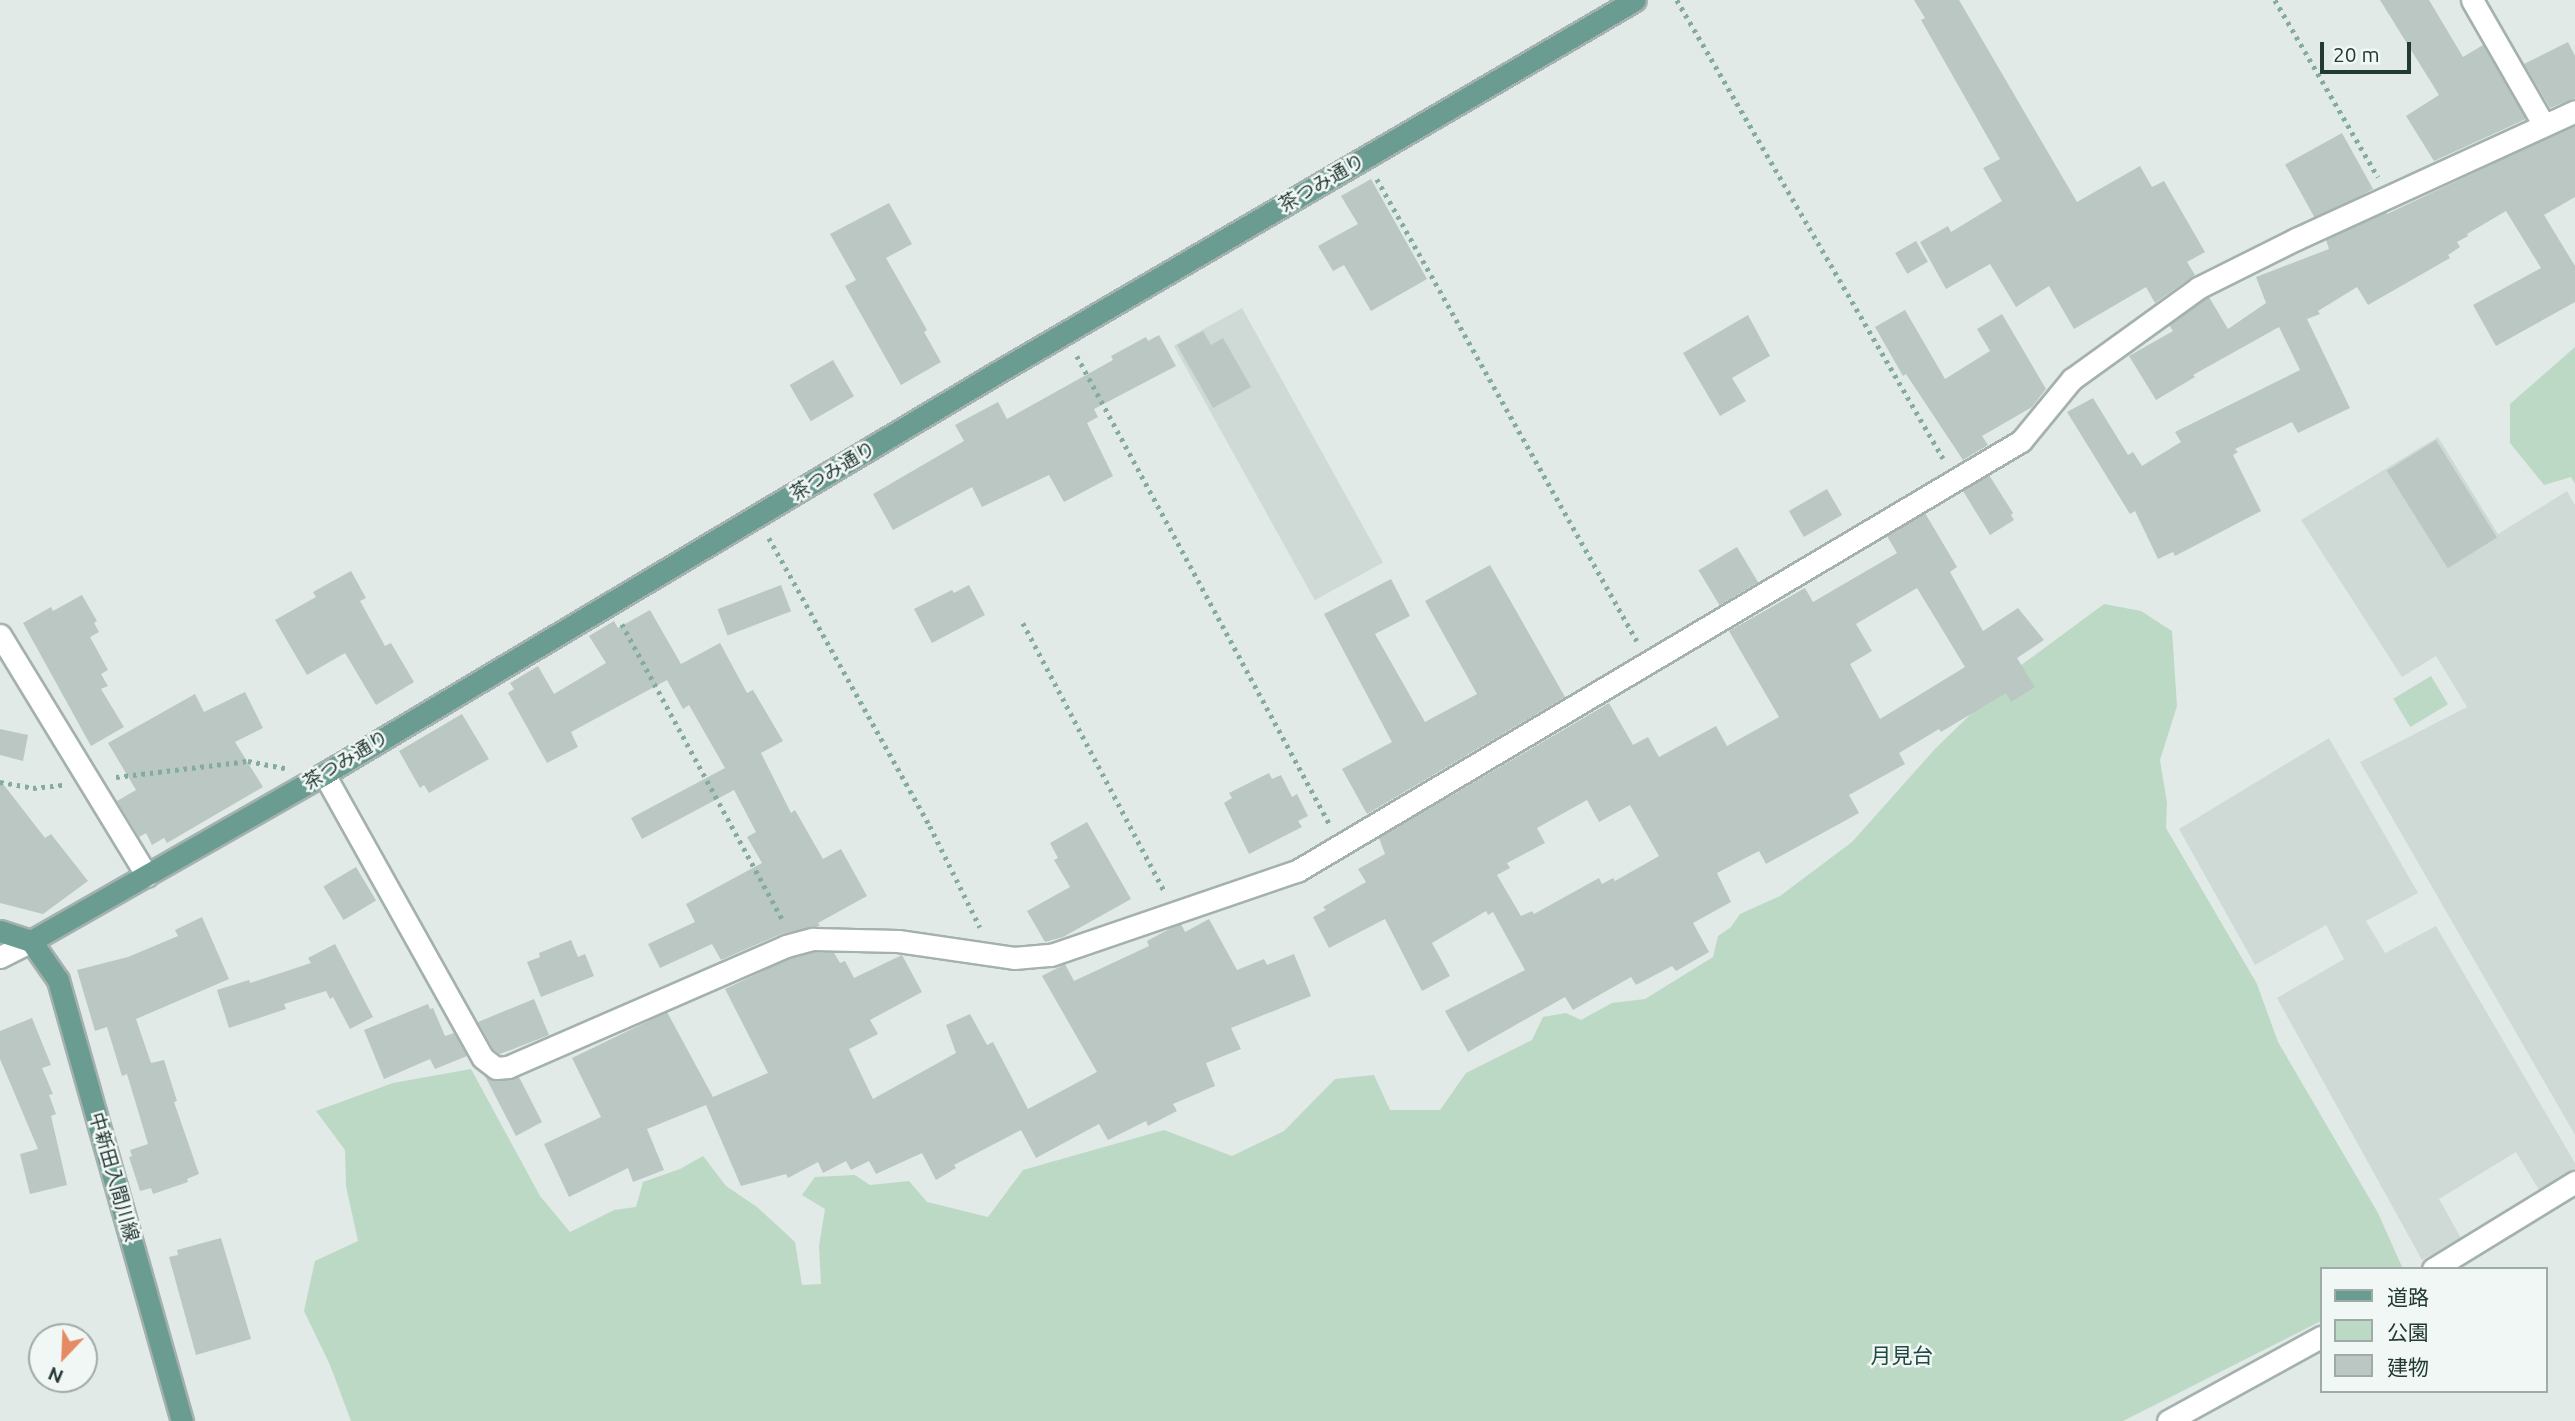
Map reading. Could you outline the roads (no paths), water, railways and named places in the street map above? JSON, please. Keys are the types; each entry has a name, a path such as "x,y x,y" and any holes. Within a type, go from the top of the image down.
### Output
{"main road":[{"name":"茶つみ通り","path":"31,941 324,774 1065,333 1635,0"},
{"path":"0,931 31,941"},
{"name":"中新田入間川線","path":"31,941 58,980 182,1421"}],"street":[{"path":"2472,0 2544,124"},
{"path":"324,774 483,1058 496,1068 508,1067 796,943 850,938 898,941 998,956 1031,958 1051,955 1297,871 2021,441 2072,379 2198,288 2389,195 2575,111"},
{"path":"0,635 147,876"},
{"path":"0,957 31,941"},
{"path":"2436,1267 2575,1182"},
{"path":"2168,1421 2320,1338"}],"district":[{"name":"月見台","path":"1902,1355"}]}
